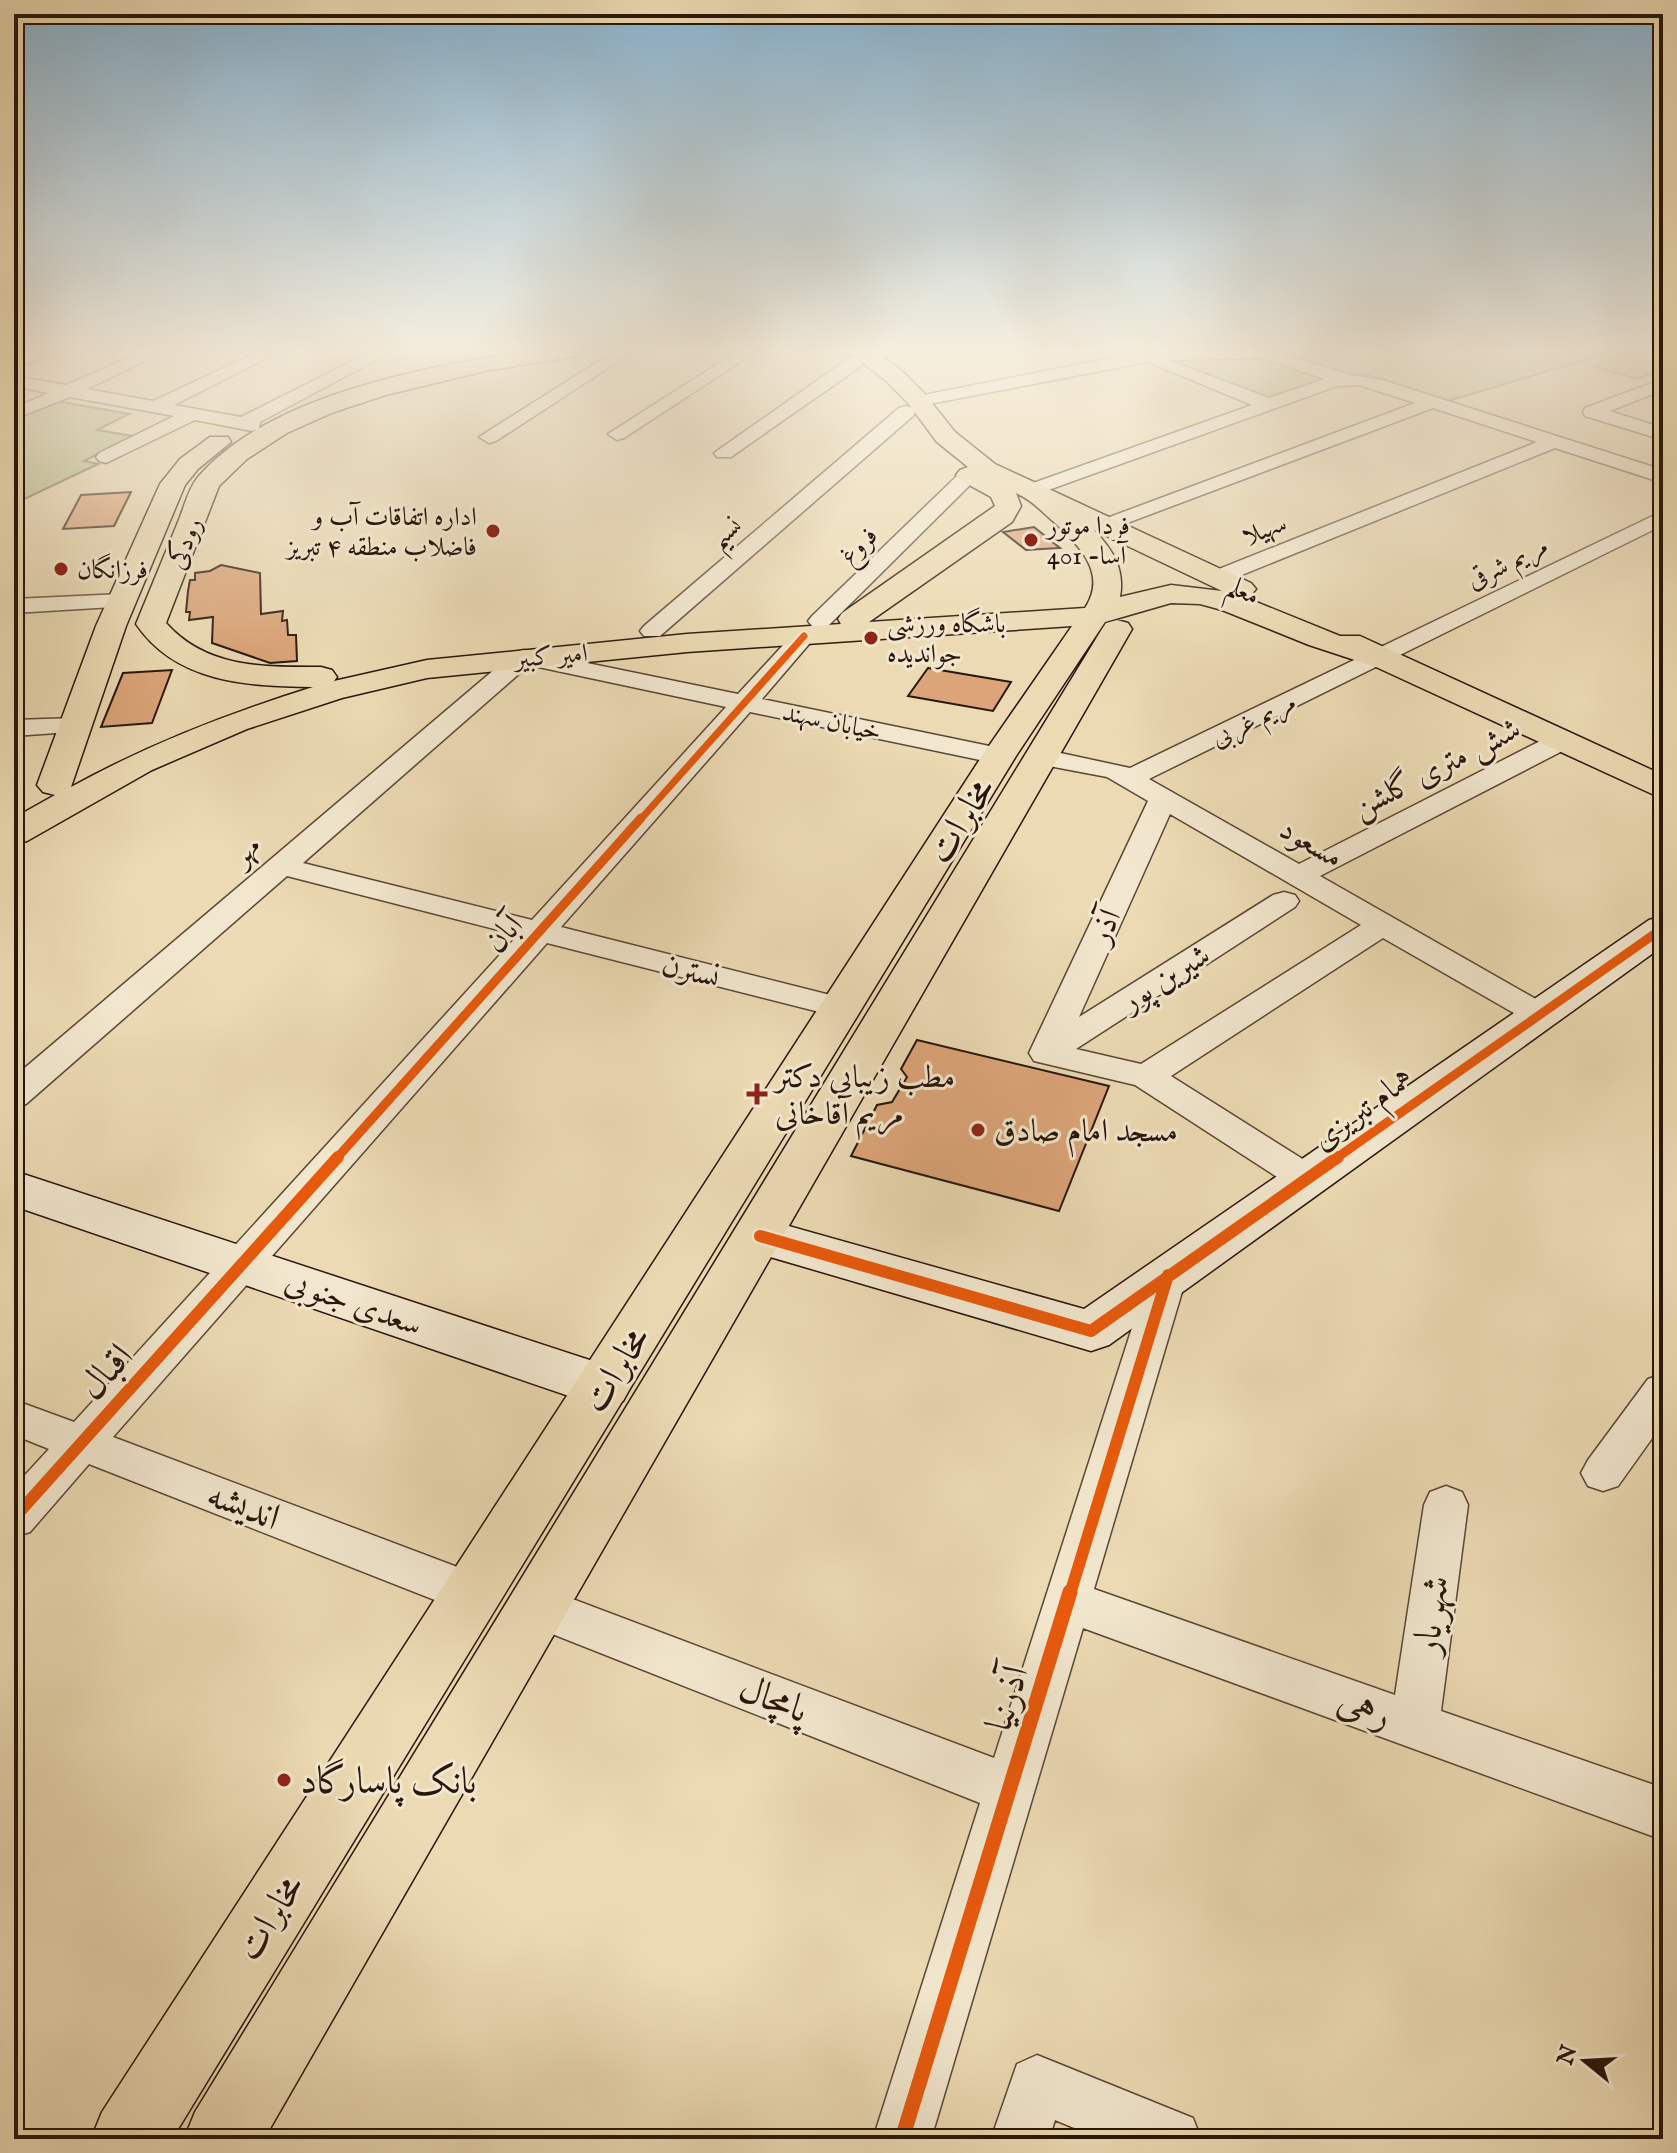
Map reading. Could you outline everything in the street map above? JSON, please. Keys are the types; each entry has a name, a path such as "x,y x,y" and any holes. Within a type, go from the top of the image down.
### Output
{"main road":[{"name":"رودکى","path":"55,785 122,601 173,484 189,464 214,449"},
{"name":"رودکى","path":"233,449 207,483 151,624 164,643 189,659 226,671 271,677 321,677"},
{"name":"معلم","path":"855,626 1002,516 1008,506 1003,493 969,475 938,449"},
{"name":"معلم","path":"960,449 986,469 1038,496 1217,578 1376,658 1563,740 1663,788"},
{"name":"مخابرات","path":"222,2139 760,1236 912,937 1021,756 1121,622 1105,609 1109,573 1101,553 1087,537 1038,496"},
{"name":"امیر کبیر","path":"14,807 119,751 219,710 321,677 421,655 1105,609 1161,596 1204,596 1248,608 1314,637 1376,658"},
{"name":"امیر کبیر","path":"14,833 140,763 235,722 332,691 522,650 652,631 812,629"},
{"name":"مخابرات","path":"129,2139 843,1008 912,937"}],"street":[{"path":"106,457 121,449"},
{"path":"724,453 729,449"},
{"name":"نسیم","path":"652,631 862,449"},
{"path":"1038,496 1157,449"},
{"path":"1106,525 1307,449"},
{"name":"سهیلا","path":"1217,578 1535,449"},
{"path":"1577,449 1663,477"},
{"path":"1607,459 1628,449"},
{"name":"فروغ","path":"812,629 969,475"},
{"name":"مریم شرقی","path":"1376,658 1663,517"},
{"path":"14,606 122,601"},
{"name":"آبان","path":"241,1264 812,629"},
{"name":"خیابان سهند","path":"522,650 745,703 1021,756"},
{"name":"مهر","path":"14,1096 281,866 522,650"},
{"name":"مریم غربی","path":"1129,779 1376,658"},
{"path":"14,728 76,726"},
{"name":"شش متری گلشن","path":"1291,888 1563,740"},
{"name":"مسعود","path":"1021,756 1115,771 1163,798 1291,888 1384,924 1537,1013"},
{"name":"آذر","path":"1046,1053 1163,798"},
{"name":"نسترن","path":"281,866 843,1008"},
{"name":"شیرین پور","path":"1046,1053 1291,888"},
{"path":"1146,1076 1384,924"},
{"name":"همام تبریزی","path":"760,1236 1091,1331 1537,1013 1663,928"},
{"path":"1046,1053 1146,1076 1307,1179"},
{"name":"سعدى جنوبی","path":"14,1188 604,1386"},
{"name":"اقبال","path":"14,1518 241,1264"},
{"name":"آذرنیا","path":"902,2139 1168,1275"},
{"path":"1603,1473 1663,1391"},
{"name":"اندیشه","path":"14,1417 473,1594"},
{"name":"شهریار","path":"1415,1725 1446,1505"},
{"name":"رهی","path":"1067,1601 1663,1814"},
{"name":"پامچال","path":"538,1607 1009,1789"},
{"path":"1020,2139 1037,2084 1172,2139"}],"green space":[{"path":"14,449 107,449 84,461 98,464 14,504"}],"building":[{"path":"131,492 114,526 63,529 81,495"},
{"name":"فردا موتور 401 -آسا","path":"1034,527 1060,548 1026,550 1003,532"},
{"path":"221,565 260,573 261,614 283,611 282,621 287,620 288,635 296,635 297,661 270,663 212,643 213,617 189,620 190,612 186,612 190,580 195,580 195,573 210,571"},
{"path":"928,668 1011,682 993,711 908,696"},
{"path":"172,670 152,723 101,727 123,673"},
{"name":"مسجد امام صادق","path":"917,1040 1109,1086 1059,1211 851,1156 877,1105 892,1102 907,1077 901,1069"}],"cycle path":[{"path":"14,1518 804,636"},
{"path":"760,1236 1091,1331 1663,928"},
{"path":"902,2139 1168,1275"}],"place":[{"name":"اداره اتفاقات آب و فاضلاب منطقه ۴ تبریز","path":"493,531"},
{"name":"فردا موتور 401 -آسا","path":"1031,540"},
{"name":"فرزانگان","path":"61,569"},
{"name":"باشگاه ورزشی جواندیده","path":"871,638"},
{"name":"مطب زیبایی دکتر مریم آقاخانی","path":"757,1094"},
{"name":"مسجد امام صادق","path":"978,1130"},
{"name":"بانک پاسارگاد","path":"284,1780"}]}
